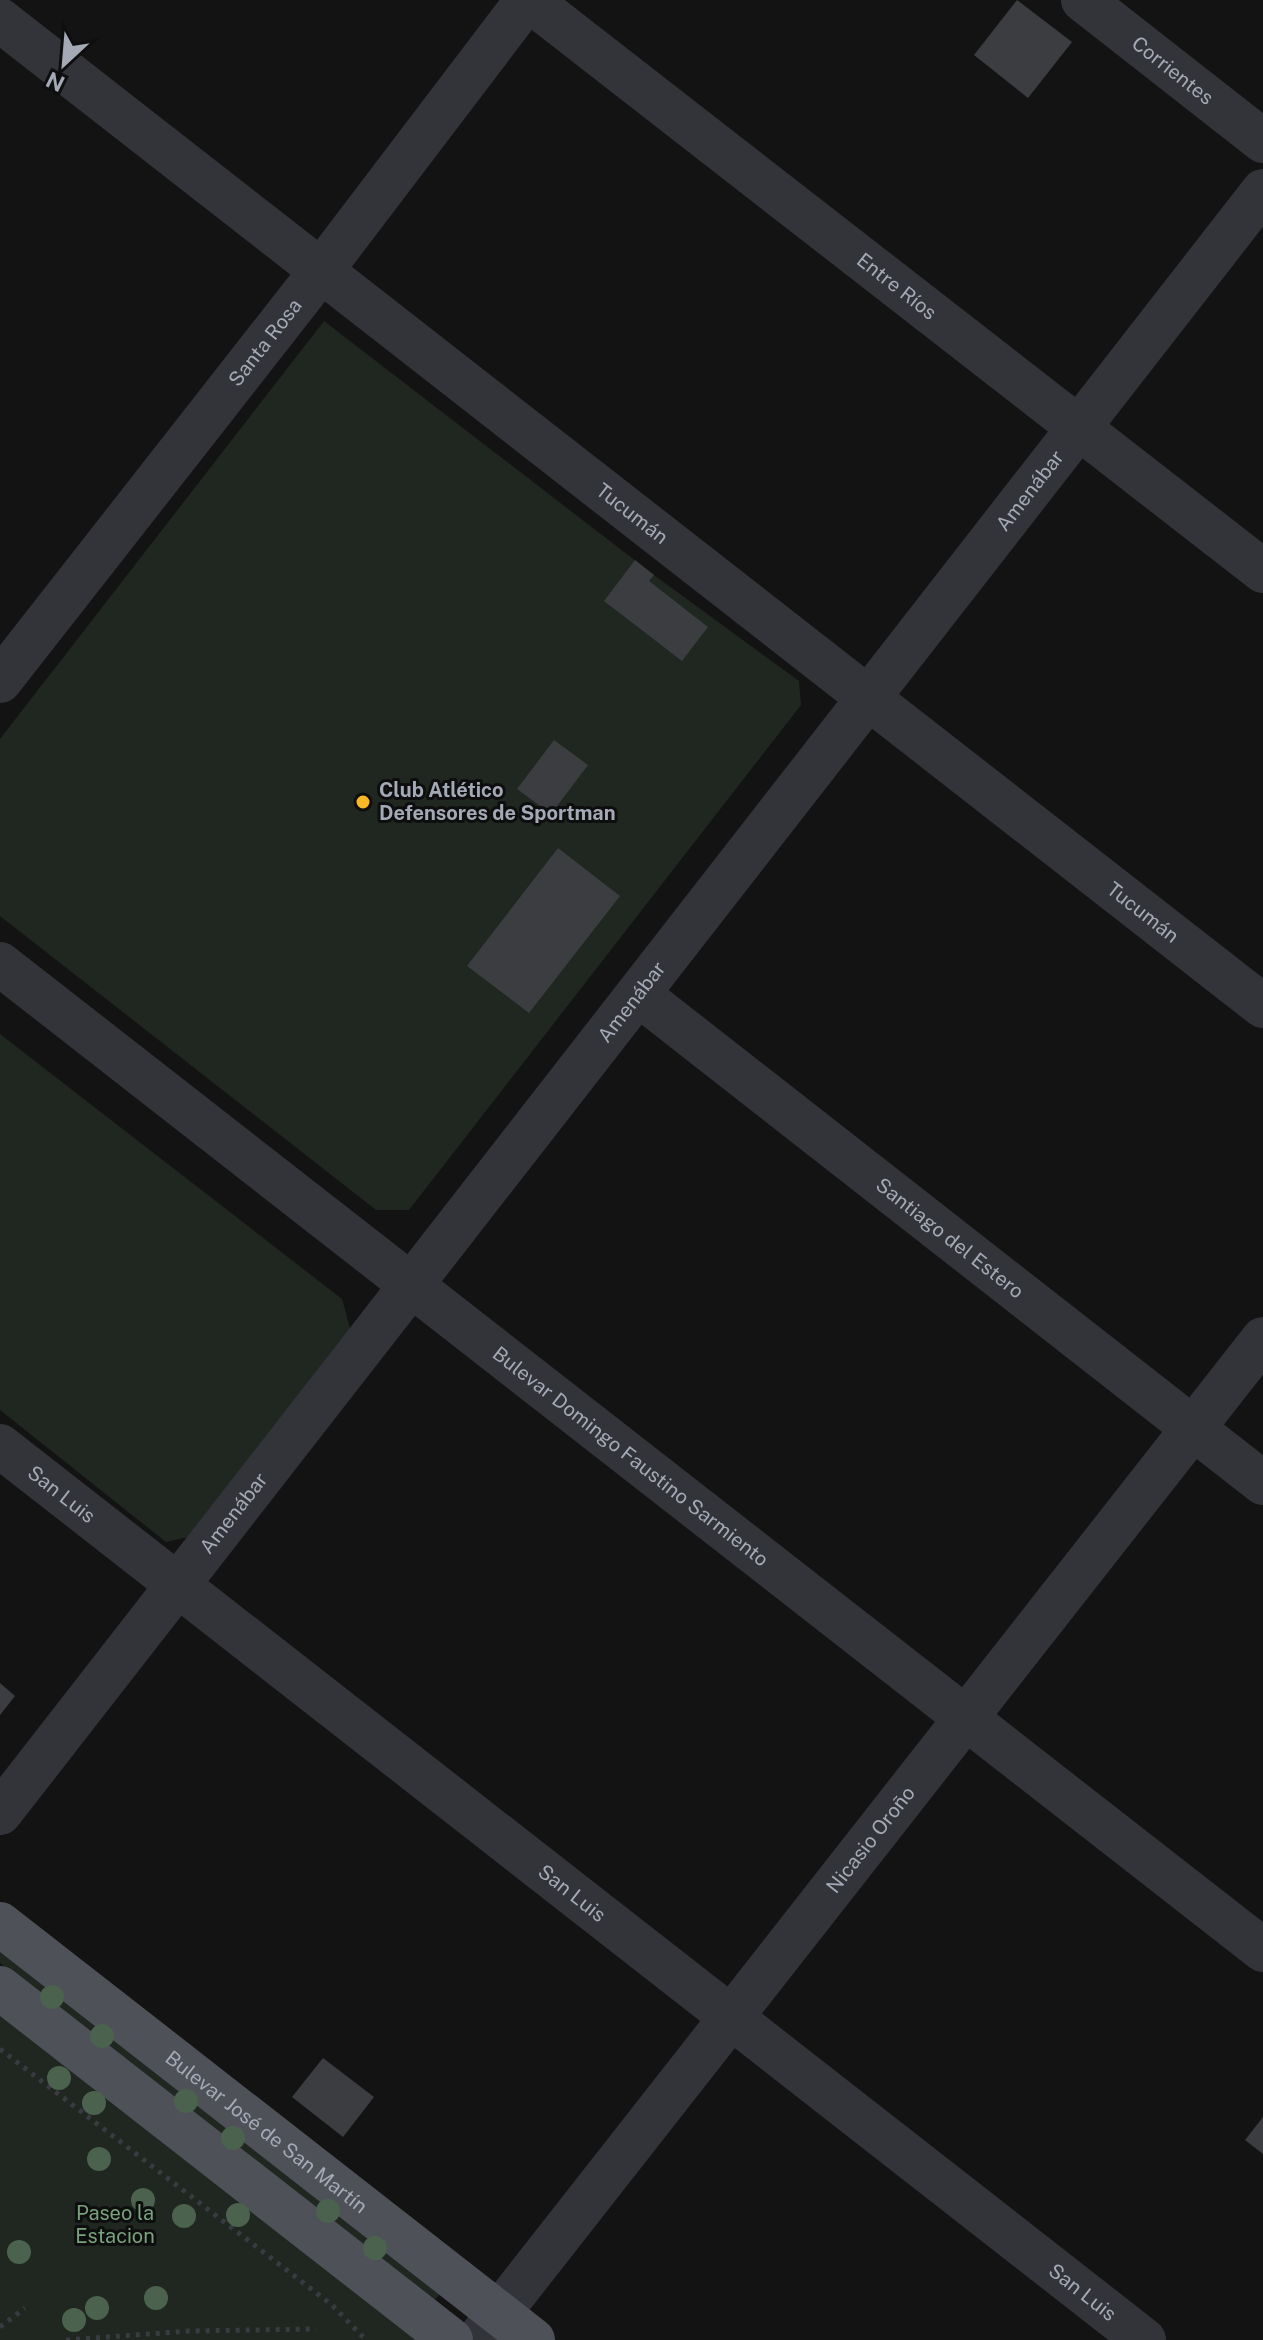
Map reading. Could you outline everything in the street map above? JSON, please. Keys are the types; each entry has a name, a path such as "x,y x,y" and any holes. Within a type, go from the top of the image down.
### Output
{"main road":[{"name":"Bulevar José de San Martín","path":"0,1924 489,2327 533,2340"},
{"path":"0,1988 451,2340"}],"street":[{"name":"Santa Rosa","path":"0,681 321,271 528,0"},
{"name":"Entre Ríos","path":"528,0 1263,571"},
{"name":"Corrientes","path":"1083,0 1263,141"},
{"name":"Tucumán","path":"0,20 1263,1006"},
{"name":"Amenábar","path":"0,1813 1263,191"},
{"name":"Bulevar Domingo Faustino Sarmiento","path":"0,964 1263,1950"},
{"name":"Santiago del Estero","path":"638,994 1263,1483"},
{"name":"Nicasio Oroño","path":"489,2327 1263,1339"},
{"name":"San Luis","path":"0,1446 1144,2340"}],"path":[{"path":"0,2049 332,2305 363,2338"},
{"path":"0,2327 25,2308"},
{"path":"66,2340 189,2331 316,2329"}],"green space":[{"name":"Club Atlético Defensores de Sportman","path":"324,321 654,575 799,681 801,705 409,1210 376,1210 0,916 0,739"},
{"path":"0,1034 342,1299 350,1328 188,1537 166,1542 0,1410"},
{"path":"0,1949 441,2293 434,2301 0,1963"},
{"name":"Paseo la Estacion","path":"0,1988 451,2340 0,2340"}],"building":[{"path":"1017,0 1072,42 1028,98 974,55"},
{"path":"635,560 654,575 649,581 708,627 682,661 604,601"},
{"path":"554,740 588,765 551,814 517,789"},
{"path":"558,848 620,896 529,1013 467,966"},
{"path":"0,1683 15,1696 0,1715"},
{"path":"323,2058 374,2097 343,2137 292,2097"},
{"path":"1263,2117 1263,2154 1245,2140"}],"place":[{"name":"Club Atlético Defensores de Sportman","path":"363,802"}]}
